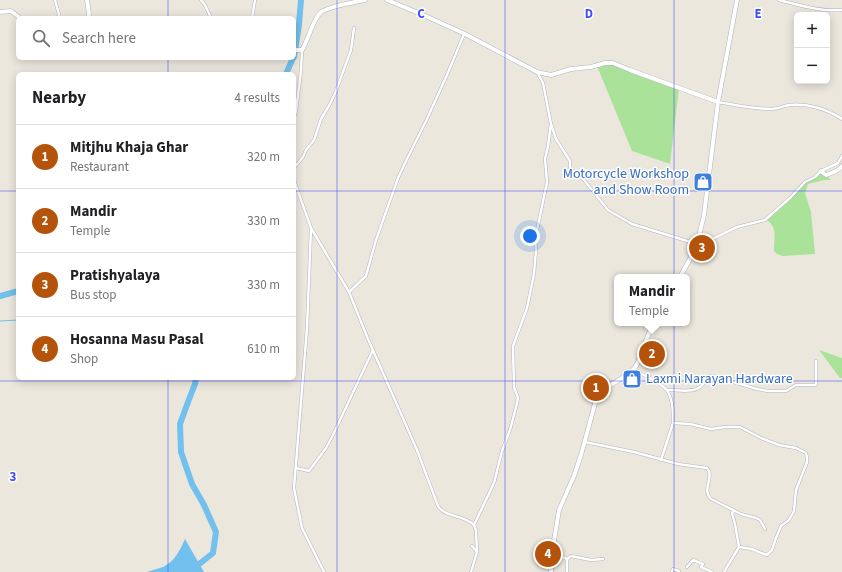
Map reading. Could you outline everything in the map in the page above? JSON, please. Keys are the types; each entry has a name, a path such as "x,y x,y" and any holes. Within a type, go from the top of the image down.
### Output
{"main road":[{"path":"87,0 88,16"},
{"path":"296,50 302,50 320,13 327,9 365,0"},
{"path":"387,0 465,34 537,72 551,75 571,69 591,67 613,62 630,70 718,102"},
{"path":"682,274 697,244 704,216 718,102 737,0"},
{"path":"0,10 11,11 17,16"},
{"path":"822,171 826,175 834,172 842,166"},
{"path":"550,572 559,510 574,476 598,394 633,370 639,362 652,326"}],"street":[{"path":"55,0 59,16"},
{"path":"201,0 210,16"},
{"path":"252,16 255,0"},
{"path":"779,0 831,11 842,10"},
{"path":"296,166 314,140 321,118 336,91 351,50 354,28"},
{"path":"348,292 366,276 376,240 398,178 426,121 465,34"},
{"path":"296,111 302,50"},
{"path":"537,72 543,83 551,124 556,138 570,161 570,169 584,180 608,210 632,224 697,244 706,242 737,227 766,220 805,182 838,163 842,156"},
{"path":"718,102 772,109 788,105 815,107 834,114 842,119"},
{"path":"474,525 494,483 518,398 514,387 513,346 527,308 534,274 536,250 535,240 546,182 545,159 551,124"},
{"path":"296,186 311,228 348,292 417,450 440,510 470,521 474,525 476,530 477,552 471,572"},
{"path":"311,228 307,328 294,488 302,528 324,572"},
{"path":"296,468 309,471 326,448 373,350"},
{"path":"633,370 651,379 667,390 686,391 696,389 702,386 709,376 713,376 757,389 786,391 796,385 816,385 816,361"},
{"path":"661,460 673,422 672,402 667,390"},
{"path":"673,422 711,429 740,427 778,445 796,448 802,450 806,454 807,462 796,490 794,511 789,520 781,526 772,550 767,555 752,549 739,547"},
{"path":"584,442 634,452 678,464 707,468 710,472 707,490 708,496 734,511 760,520 765,529"},
{"path":"724,572 739,547 732,513 734,511"},
{"path":"472,546 477,552"},
{"path":"552,553 567,560"},
{"path":"567,572 567,560 571,556 591,560 603,559"},
{"path":"687,567 692,560 703,564 701,568 712,572"},
{"path":"672,572 673,569 678,571"}],"green space":[{"path":"609,62 679,88 670,164 632,151 597,66"},
{"path":"821,171 831,180 808,184 805,193 811,212 815,254 783,256 777,254 774,251 774,229 766,220 805,182 815,177"},
{"path":"819,350 842,358 842,378 840,378"}],"water":[{"path":"185,539 204,572 147,572 163,567 171,562"}],"waterway":[{"path":"296,44 301,0"},
{"path":"287,72 292,60"},
{"path":"0,296 16,292"},
{"path":"0,321 16,320"},
{"path":"187,572 213,553 216,532 204,505 192,484 181,452 180,424 196,380"}],"place":[{"name":"Motorcycle Workshop and Show Room","path":"703,182"},
{"name":"Pratishyalaya","path":"702,248"},
{"name":"Mandir","path":"652,354"},
{"name":"Laxmi Narayan Hardware","path":"632,379"},
{"name":"Mitjhu Khaja Ghar","path":"596,388"},
{"name":"Hosanna Masu Pasal","path":"548,554"}]}
